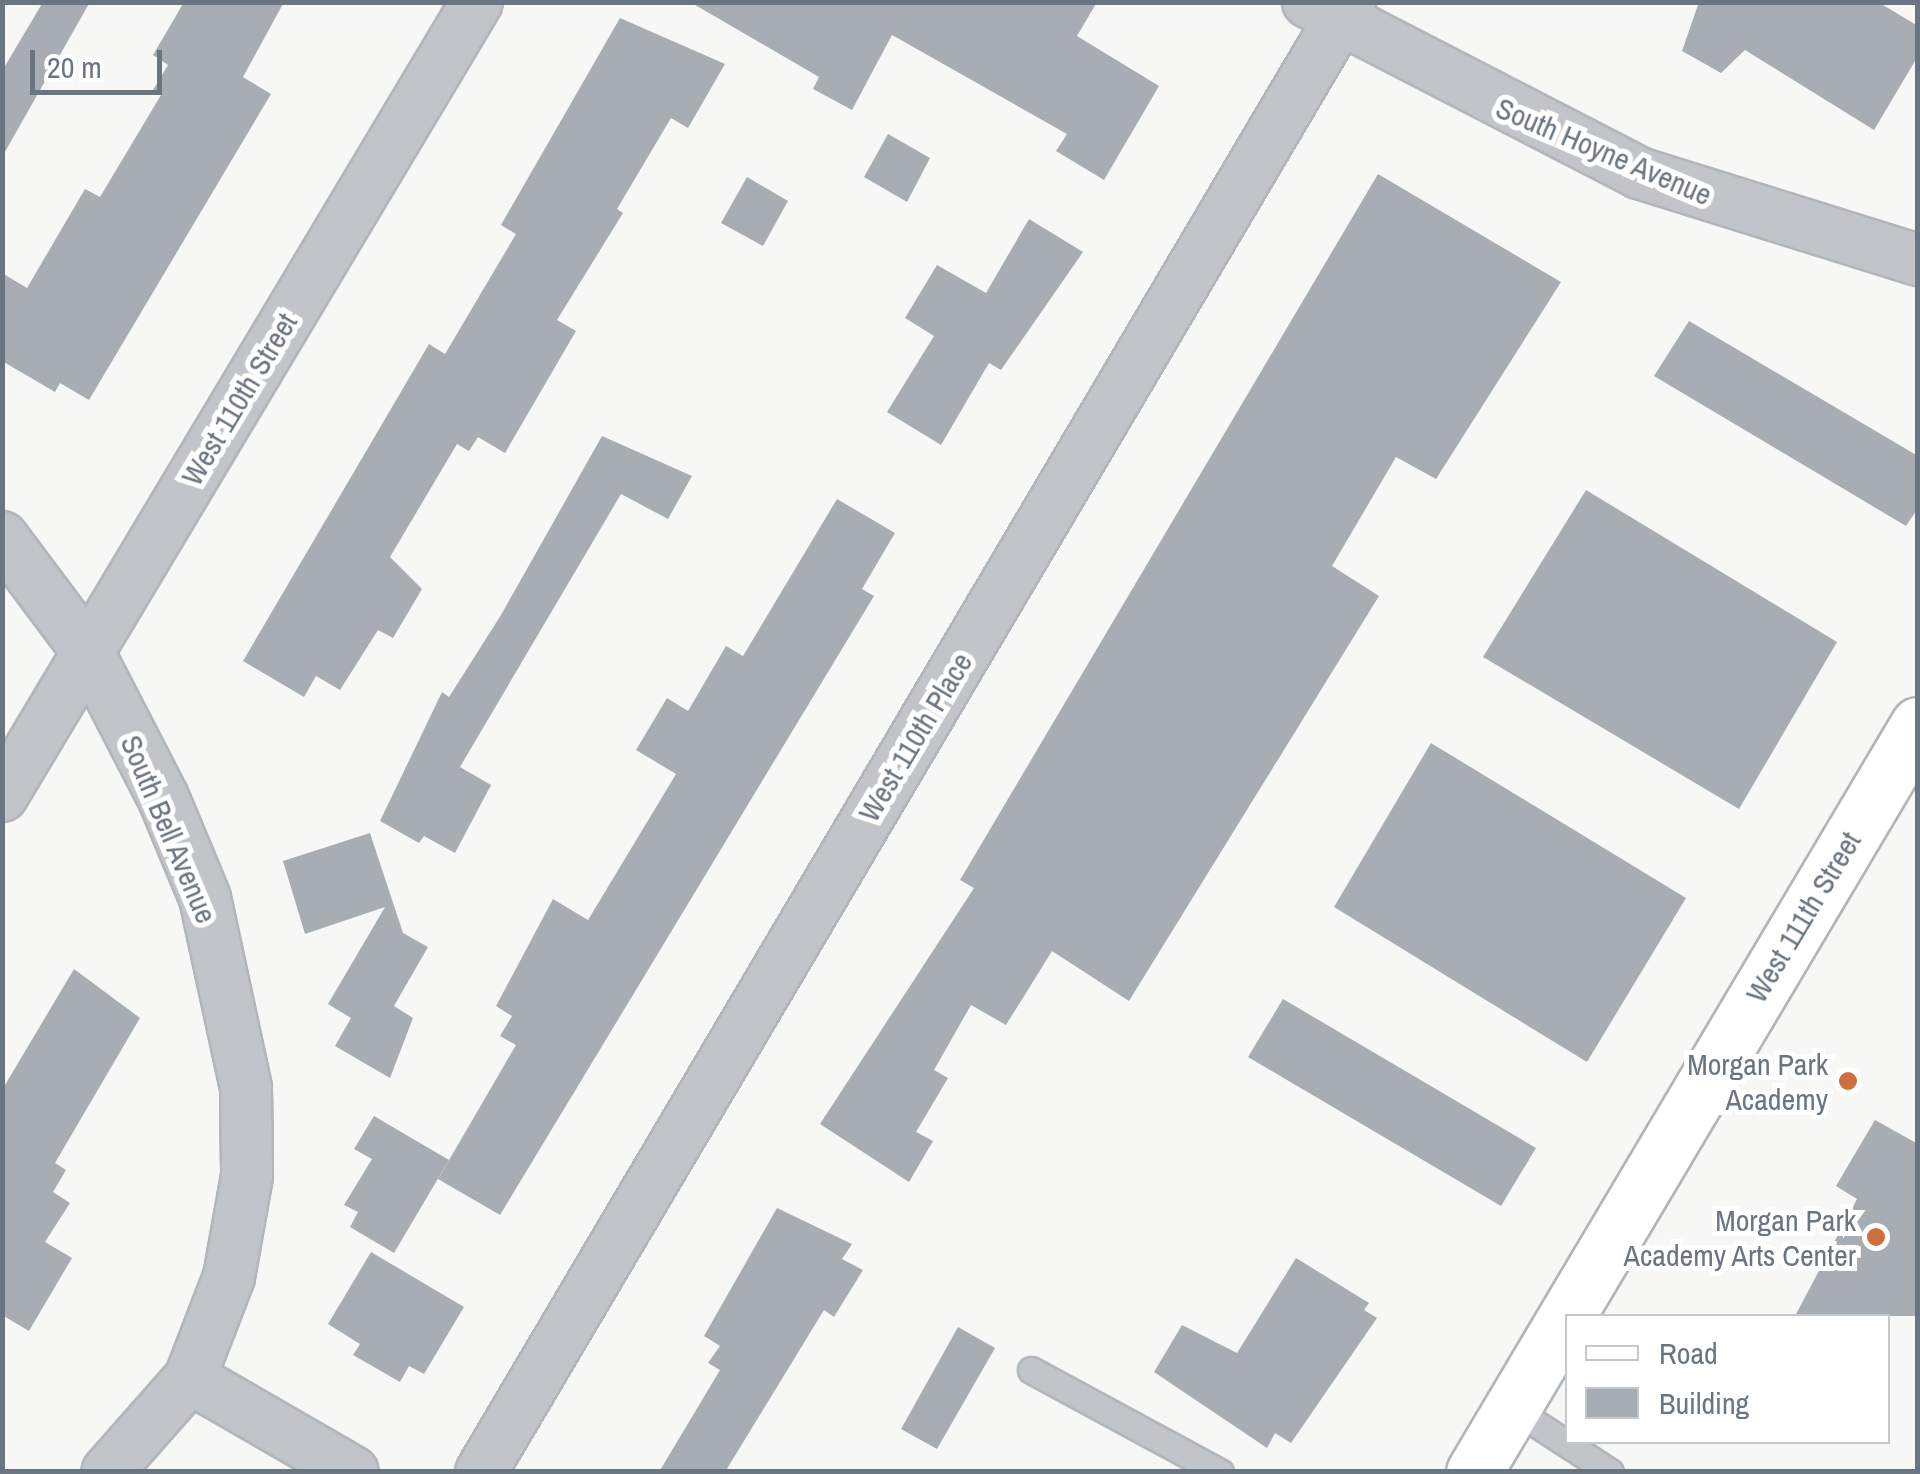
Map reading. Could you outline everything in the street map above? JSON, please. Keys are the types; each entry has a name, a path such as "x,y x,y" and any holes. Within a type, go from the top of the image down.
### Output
{"main road":[{"name":"West 111th Street","path":"1568,1314 1914,737"},
{"name":"West 111th Street","path":"1474,1472 1565,1320"}],"street":[{"name":"West 110th Street","path":"2,796 477,2"},
{"name":"South Hoyne Avenue","path":"1332,9 1639,173 1918,260"},
{"name":"West 110th Place","path":"481,1472 1332,9"},
{"name":"South Bell Avenue","path":"2,536 88,652 204,898 246,1088 246,1176 228,1277 190,1378"},
{"path":"107,1472 190,1378 353,1472"}],"lane":[{"path":"1031,1370 1220,1472"},
{"path":"1512,1408 1565,1443"},
{"path":"1567,1444 1610,1472"}],"building":[{"path":"43,2 90,2 2,157 2,71"},
{"path":"184,2 284,2 243,77 271,94 89,400 60,383 55,392 2,361 2,273 27,288 85,189 100,197 161,95 153,90 168,65 153,55"},
{"path":"690,2 1097,2 1077,36 1159,86 1104,180 1056,151 1067,134 892,35 852,110 813,89 819,77"},
{"path":"1699,2 1878,2 1918,26 1918,56 1874,130 1745,50 1721,73 1682,51"},
{"path":"620,18 725,64 688,128 671,118 617,209 623,213 557,320 576,331 505,453 478,437 469,451 457,444 390,557 422,589 393,638 378,630 340,690 316,676 304,697 243,661 429,344 445,354 516,234 501,225"},
{"path":"888,134 930,158 907,202 864,177"},
{"path":"1378,174 1561,282 1436,479 1396,457 1332,566 1379,596 1129,1001 1052,951 1006,1025 971,1005 934,1070 948,1078 916,1132 933,1141 909,1182 820,1124 974,888 960,880"},
{"path":"747,177 788,201 763,246 721,223"},
{"path":"1029,219 1083,252 1001,370 989,363 941,445 887,412 934,336 905,318 937,265 986,293"},
{"path":"1689,321 1918,456 1918,508 1906,526 1654,376"},
{"path":"602,436 692,476 668,519 621,494 460,767 491,785 455,853 424,836 419,843 380,821 442,692 449,697 501,615"},
{"path":"1586,490 1837,642 1739,809 1483,657"},
{"path":"837,499 895,533 862,589 874,596 500,1215 438,1179 516,1045 500,1036 512,1016 496,1006 553,899 588,920 676,774 636,750 667,698 688,711 726,646 743,656"},
{"path":"1431,743 1686,898 1587,1062 1334,907"},
{"path":"370,833 403,933 428,947 394,1006 413,1018 390,1078 335,1046 351,1018 328,1004 385,907 305,934 283,861"},
{"path":"74,969 140,1018 55,1163 66,1170 53,1192 70,1203 45,1242 72,1258 29,1331 2,1315 2,1090"},
{"path":"1283,999 1536,1148 1501,1206 1248,1057"},
{"path":"374,1116 449,1160 394,1253 350,1227 358,1212 344,1205 372,1159 354,1149"},
{"name":"Morgan Park Academy Arts Center","path":"1875,1120 1918,1144 1918,1316 1796,1314 1857,1199 1836,1186"},
{"path":"777,1208 852,1244 842,1259 863,1270 834,1317 824,1310 725,1472 659,1472 720,1370 708,1363 720,1346 704,1336"},
{"path":"371,1252 464,1307 424,1374 409,1366 400,1382 353,1355 360,1344 328,1324"},
{"path":"1296,1258 1369,1303 1364,1310 1377,1318 1291,1443 1275,1433 1267,1448 1154,1372 1182,1325 1237,1353"},
{"path":"958,1327 995,1348 937,1449 901,1429"}],"place":[{"name":"Morgan Park Academy","path":"1848,1081"},
{"name":"Morgan Park Academy Arts Center","path":"1876,1237"}]}
